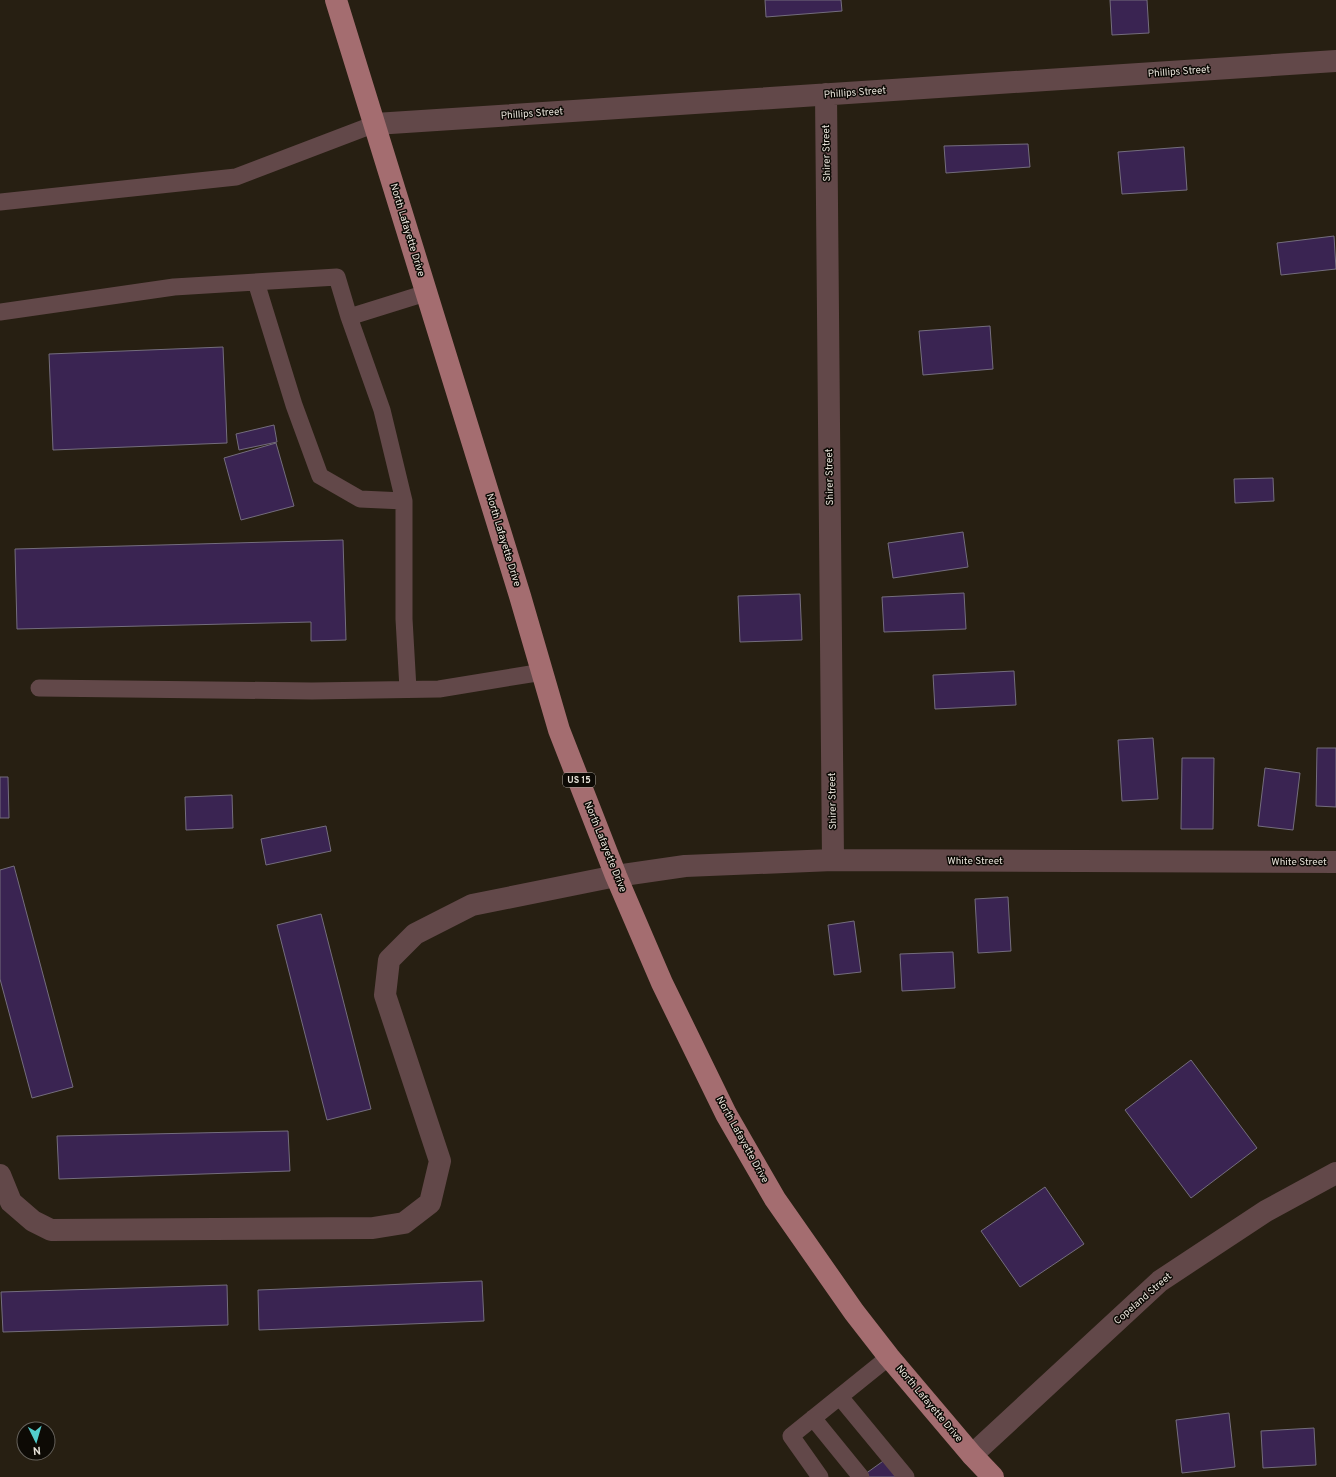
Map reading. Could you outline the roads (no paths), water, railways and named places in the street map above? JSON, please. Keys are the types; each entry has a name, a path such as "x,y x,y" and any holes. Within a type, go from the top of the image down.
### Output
{"main road":[{"name":"North Lafayette Drive","path":"336,0 518,588 559,730 616,876 662,983 726,1114 775,1199 854,1312 889,1357 972,1455 993,1477"}],"street":[{"name":"Phillips Street","path":"375,124 1336,61"},
{"name":"Shirer Street","path":"826,94 833,860"},
{"name":"White Street","path":"0,1175 11,1202 33,1221 52,1230 373,1228 404,1223 430,1203 440,1161 385,995 389,960 415,934 472,905 616,876 685,866 833,860 1336,862"},
{"name":"Copeland Street","path":"972,1455 1160,1281 1266,1211 1336,1172"}],"lane":[{"path":"0,202 236,177 375,124"},
{"path":"0,312 174,287 337,277 349,317 382,410 404,501 404,620 408,689"},
{"path":"256,282 294,405 320,476 360,499 404,501"},
{"path":"349,317 426,293"},
{"path":"39,688 312,691 439,689 543,672"},
{"path":"820,1477 791,1436 889,1357"},
{"path":"840,1397 906,1477"},
{"path":"813,1418 861,1477"}]}
